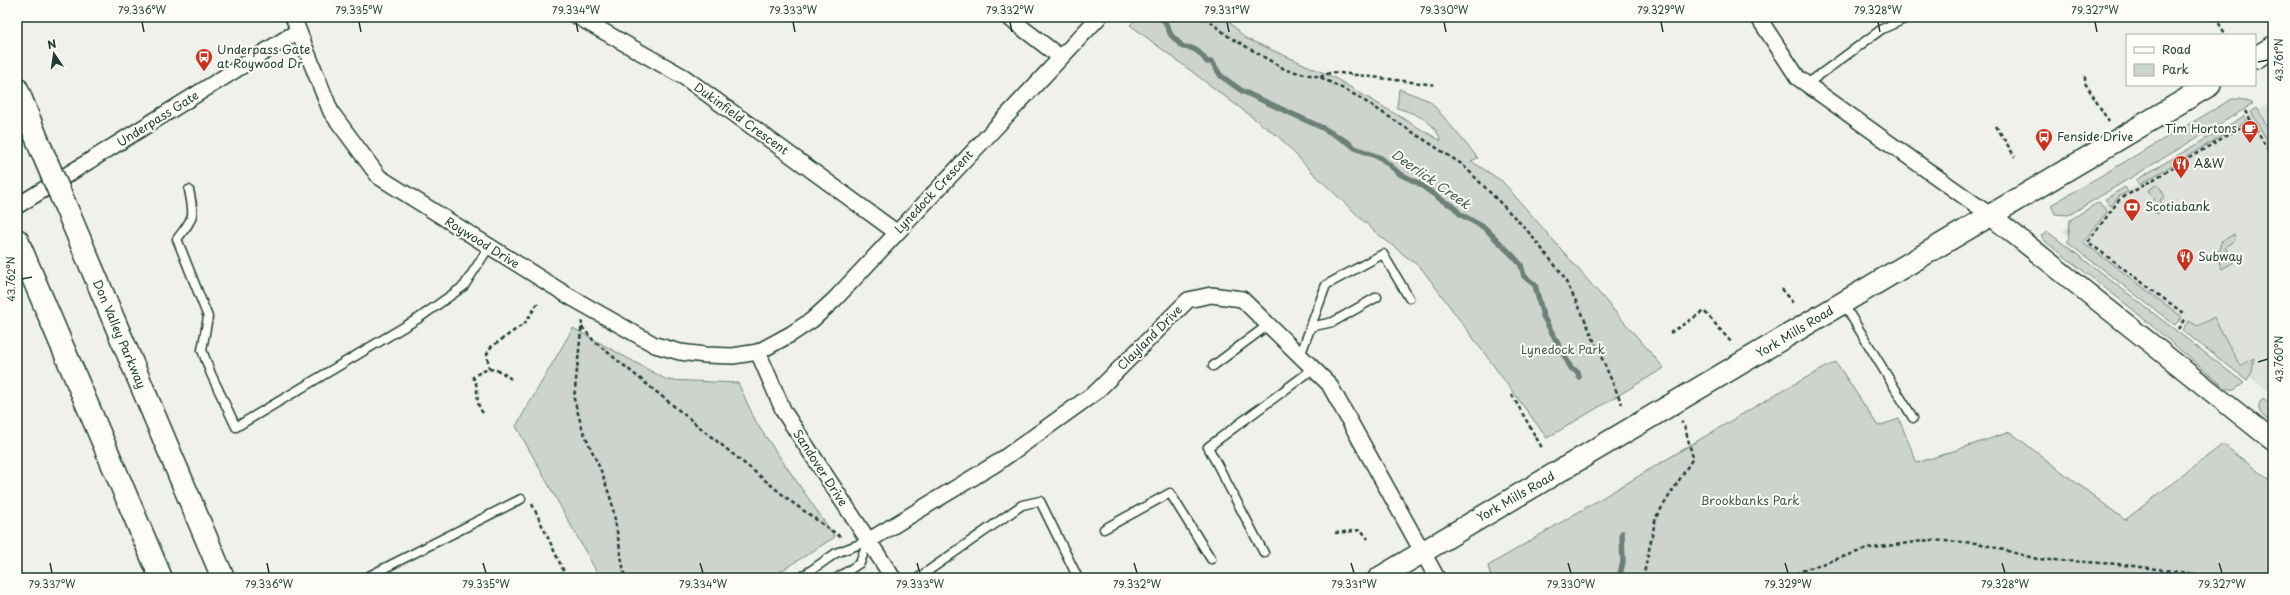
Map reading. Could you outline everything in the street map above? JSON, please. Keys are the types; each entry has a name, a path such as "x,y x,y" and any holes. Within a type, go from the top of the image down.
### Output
{"highway":[{"name":"Don Valley Parkway","path":"17,89 223,578"},
{"path":"18,241 161,578"}],"main road":[{"path":"2256,57 2273,47"},
{"name":"York Mills Road","path":"1379,578 2208,86"}],"street":[{"name":"Dukinfield Crescent","path":"578,17 684,77 896,232"},
{"path":"1008,17 1060,57"},
{"name":"Lynedock Crescent","path":"758,352 791,334 812,320 835,299 896,232 1099,17"},
{"path":"1758,17 1798,78 1990,215 2273,441"},
{"name":"Underpass Gate","path":"17,206 296,24"},
{"name":"Roywood Drive","path":"296,24 331,112 379,177 584,305 655,345 680,352 733,356 758,352"},
{"name":"Clayland Drive","path":"868,541 997,463 1096,392 1188,300 1211,295 1242,299 1329,384 1437,578"},
{"name":"Sandover Drive","path":"758,352 784,412 893,578"}],"lane":[{"path":"1807,84 1882,29 1909,17"},
{"path":"189,190 193,209 193,218 177,239 208,317 202,350 211,374 236,427 419,318 464,286 489,247"},
{"path":"1300,356 1326,285 1384,254 1409,298"},
{"path":"1310,327 1333,322 1377,297"},
{"path":"1843,303 1913,418"},
{"path":"1213,366 1268,325"},
{"path":"1264,553 1208,447 1313,369"},
{"path":"1104,529 1170,493 1211,559"},
{"path":"365,578 521,499"},
{"path":"918,578 1022,505 1040,501 1078,578"},
{"path":"800,578 836,553 868,541"},
{"path":"836,578 860,562 868,541"}],"path":[{"path":"1205,17 1228,36 1286,70 1320,77 1357,96 1462,166 1526,229 1562,274 1581,311 1622,404"},
{"path":"2215,17 2225,34"},
{"path":"1320,77 1332,72 1436,85"},
{"path":"2085,76 2085,83 2119,139"},
{"path":"2245,111 2273,158"},
{"path":"2183,313 2088,242 2119,200 2251,121"},
{"path":"1996,126 2014,157"},
{"path":"1781,289 1793,302"},
{"path":"489,369 486,354 491,347 526,323 538,303"},
{"path":"584,305 581,353 574,399 583,431 602,473 612,503 625,578"},
{"path":"1670,333 1704,311 1730,342"},
{"path":"2178,329 2185,318"},
{"path":"582,327 595,342 793,503 842,539"},
{"path":"482,413 477,406 478,385 473,377 489,369 498,370 511,379"},
{"path":"1512,396 1542,448"},
{"path":"1643,578 1656,517 1693,458 1685,428 1672,405"},
{"path":"521,499 529,499 567,578"},
{"path":"1335,533 1361,530 1368,539"},
{"path":"1790,578 1801,571 1866,549 1929,540 1978,543 2037,558 2117,564 2227,578"}],"shaded area":[{"path":"2273,101 2273,395 2062,231"}],"green space":[{"name":"Lynedock Park","path":"1139,17 1225,17 1245,38 1333,77 1441,141 1434,128 1424,119 1397,108 1399,89 1430,101 1478,158 1471,161 1502,181 1664,368 1547,438 1422,269 1374,231 1310,170 1280,138 1130,25"},
{"path":"2232,99 2240,99 2253,104 2069,215 2055,214 2051,205"},
{"path":"2257,108 2273,137 2273,151 2251,112"},
{"path":"2244,116 2247,121 2139,185 2136,180"},
{"path":"2158,184 2165,197 2160,200 2165,209 2157,214 2150,202 2154,199 2148,190"},
{"path":"2125,187 2128,192 2118,197 2111,206 2105,199"},
{"path":"2099,202 2107,212 2083,242 2182,317 2175,325 2068,243 2070,220"},
{"path":"2048,232 2244,383 2234,390 2225,388 2131,308 2046,242 2041,236"},
{"path":"2234,234 2235,240 2225,247 2234,262 2222,269 2218,256 2221,242"},
{"path":"2214,317 2240,366 2254,358 2252,372 2247,380 2182,330 2189,321 2198,326"},
{"path":"573,328 667,380 738,383 757,424 835,537 770,578 600,578 516,426"},
{"name":"Brookbanks Park","path":"1836,362 1878,426 1899,419 1917,463 2010,432 2125,520 2223,444 2273,483 2273,578 1491,578 1488,566 1781,391"},
{"path":"2263,398 2273,406 2273,424 2260,413 2259,406"}],"waterway":[{"name":"Deerlick Creek","path":"1157,17 1164,20 1171,35 1183,47 1194,49 1207,62 1212,62 1221,76 1242,91 1323,128 1355,148 1381,158 1400,174 1418,183 1443,201 1453,206 1460,214 1485,228 1514,257 1521,265 1524,276 1535,285 1543,316 1571,368 1578,372 1579,377"},
{"name":"Deerlick Creek","path":"1619,578 1623,562 1622,533"}],"place":[{"name":"Underpass Gate at Roywood Dr","path":"204,72"},
{"name":"Tim Hortons","path":"2250,144"},
{"name":"Fenside Drive","path":"2044,152"},
{"name":"A&W","path":"2181,179"},
{"name":"Scotiabank","path":"2132,222"},
{"name":"Subway","path":"2185,272"}]}
